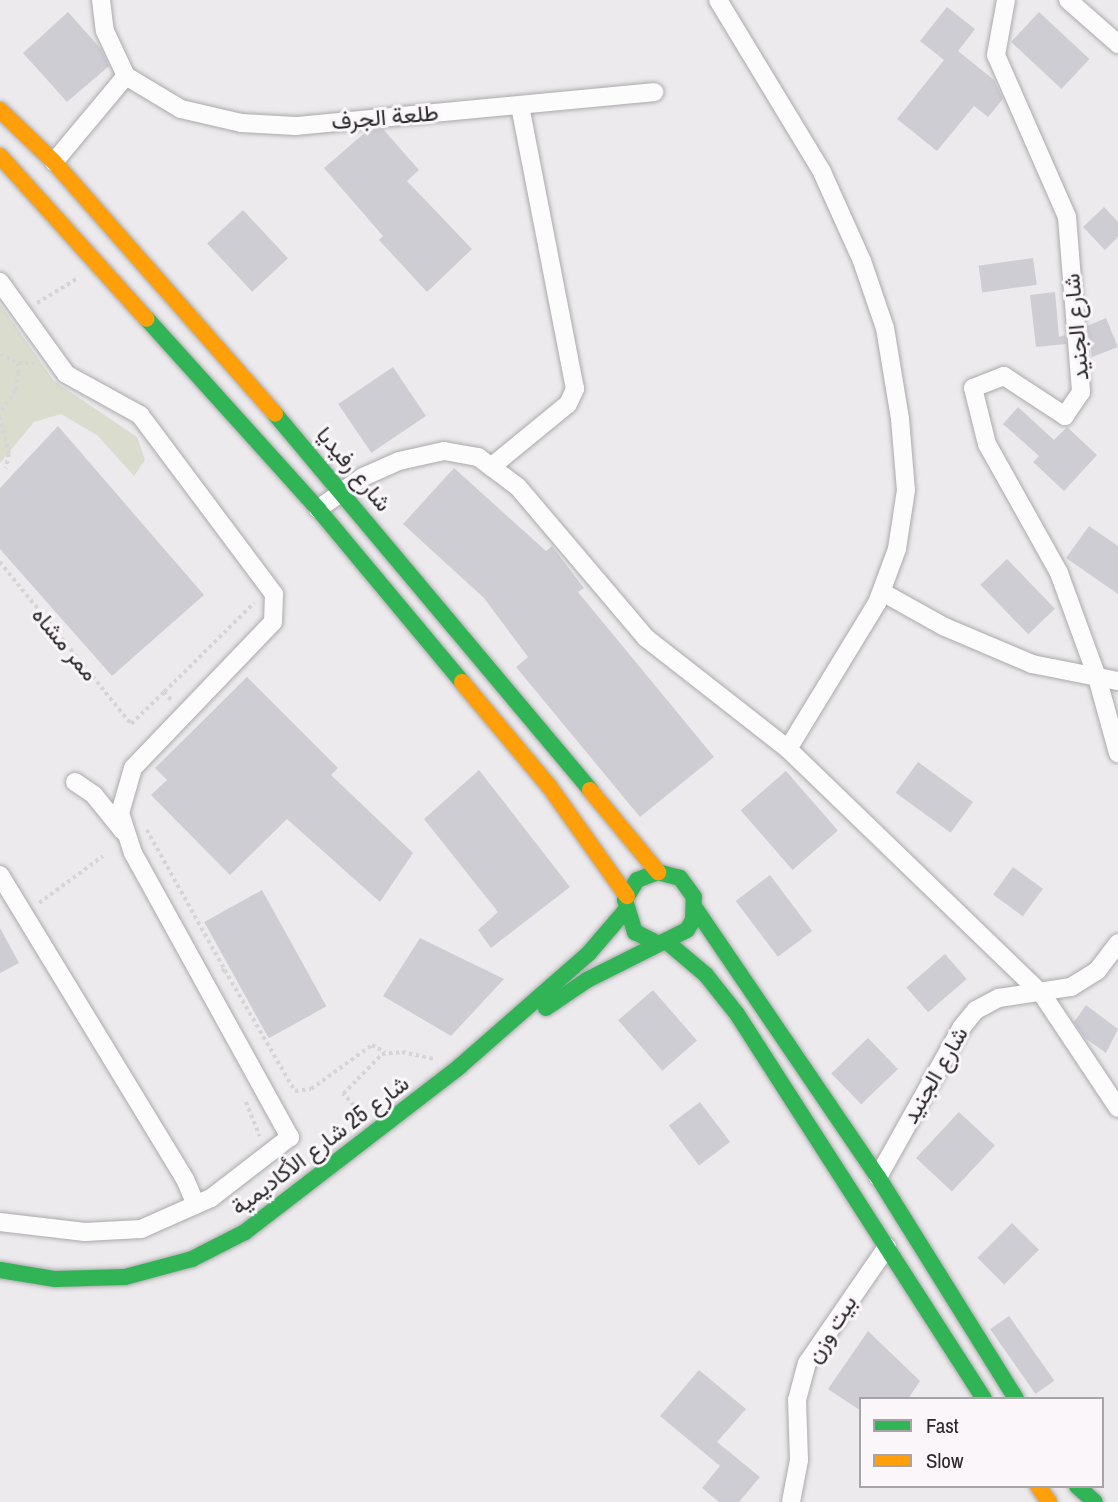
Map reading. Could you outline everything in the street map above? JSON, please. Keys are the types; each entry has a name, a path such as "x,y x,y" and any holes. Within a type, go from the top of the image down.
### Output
{"main road":[{"name":"شارع رفيديا","path":"0,110 54,162 343,490 658,872"},
{"path":"0,156 169,347 318,509 549,786 626,904 635,932 661,942 706,975 737,1014 983,1397"},
{"path":"459,1067 589,953 626,904 637,880 658,872 680,878 688,886 695,908 878,1177 1015,1397"},
{"path":"459,1067 587,980 687,930 695,908"},
{"name":"شارع 25 شارع الأكاديمية","path":"0,1270 86,1279 161,1270 192,1259 268,1218 459,1067"},
{"path":"1079,1488 1095,1502"}],"street":[{"path":"54,162 126,76 105,31 101,0"},
{"path":"718,0 822,172 886,328 900,419 906,490 897,549 881,592 840,669 788,749"},
{"name":"شارع الجنيد","path":"1006,0 996,55 1067,217 1081,392 1065,416 1004,376 973,388 987,444 1059,573 1097,677 1118,753"},
{"path":"1069,0 1118,44"},
{"name":"طلعة الجرف","path":"126,76 181,109 241,122 296,126 654,92"},
{"path":"491,467 568,404 575,389 520,105"},
{"path":"0,282 66,374 140,415 274,594 276,614 269,627 133,768 123,796 123,831"},
{"path":"318,509 343,490 399,461 444,451 478,457 518,487 646,638 788,749 1042,994 1118,1108"},
{"path":"881,592 945,627 1032,664 1118,681"},
{"path":"0,1222 85,1232 123,1231 161,1222 197,1205 287,1143 289,1132 123,831 94,796 75,782"},
{"path":"0,875 185,1178 197,1205"},
{"name":"شارع الجنيد","path":"878,1177 967,1019 999,998 1042,994 1085,981 1118,943"},
{"name":"بيت وزن","path":"791,1502 799,1460 797,1400 807,1363 887,1247"}],"path":[{"path":"22,312 99,265"},
{"path":"0,354 18,363 19,373 16,391 0,415 9,454 6,469"},
{"name":"ممر مشاه","path":"0,562 131,724 164,692"},
{"path":"173,701 164,692 254,603 255,596"},
{"path":"23,914 103,856"},
{"path":"225,971 295,1091 311,1089 372,1045 387,1053"},
{"path":"245,1099 261,1133 257,1146"}],"shaded area":[{"path":"0,304 54,381 137,437 145,460 134,476 97,435 61,414 34,422 0,463"}],"building":[{"path":"947,7 975,29 958,51 994,80 1003,99 988,117 974,106 937,151 897,119 944,60 920,41"},
{"path":"68,12 101,49 109,66 67,102 23,53"},
{"path":"1039,12 1089,59 1062,89 1011,42"},
{"path":"383,129 419,170 407,181 472,249 427,292 379,240 383,236 324,168 367,131"},
{"path":"1104,207 1118,222 1118,237 1105,250 1083,227"},
{"path":"243,210 288,258 252,292 207,243"},
{"path":"1033,258 1037,285 982,292 979,266"},
{"path":"1055,292 1059,337 1065,335 1066,344 1036,347 1030,295"},
{"path":"1106,318 1118,347 1092,357 1087,326"},
{"path":"393,367 426,416 371,453 338,404"},
{"path":"1018,407 1054,440 1067,427 1097,455 1064,491 1033,462 1039,456 1003,424"},
{"path":"58,426 204,595 112,676 0,549 0,488"},
{"path":"454,468 546,551 552,546 584,588 578,592 714,757 640,817 516,667 528,657 484,598 403,524"},
{"path":"1089,526 1118,546 1118,594 1066,558"},
{"path":"1007,559 1055,609 1028,634 980,585"},
{"path":"247,677 338,768 331,775 413,853 380,902 287,819 230,875 151,795 167,780 155,768"},
{"path":"918,762 973,802 951,833 896,793"},
{"path":"479,770 570,887 491,948 478,930 498,912 424,819"},
{"path":"786,771 838,831 793,870 741,810"},
{"path":"1013,867 1043,889 1023,916 993,895"},
{"path":"770,875 812,931 778,957 736,901"},
{"path":"262,890 326,1006 269,1038 204,922"},
{"path":"0,928 19,963 0,973"},
{"path":"420,938 504,979 451,1036 383,996"},
{"path":"945,954 967,979 928,1012 907,987"},
{"path":"653,990 697,1041 662,1071 618,1020"},
{"path":"1086,1005 1118,1029 1106,1053 1085,1038 1074,1022"},
{"path":"868,1038 898,1069 861,1104 831,1073"},
{"path":"700,1102 730,1142 699,1165 669,1125"},
{"path":"959,1112 995,1145 952,1191 916,1158"},
{"path":"1012,1223 1039,1250 1004,1285 977,1258"},
{"path":"1009,1316 1054,1381 1035,1394 990,1329"},
{"path":"868,1331 920,1381 909,1397 859,1397 859,1410 828,1389"},
{"path":"699,1370 746,1409 717,1442 760,1477 739,1502 719,1502 702,1488 720,1466 660,1416"}],"traffic: fast":[{"path":"147,319 318,509 462,682"},
{"path":"275,414 590,790"},
{"path":"546,1008 587,980 687,930 693,920 694,897 680,878 658,872 637,880 625,900 635,932 655,942"},
{"path":"695,908 878,1177 1015,1397"},
{"path":"0,1270 55,1279 125,1277 192,1259 245,1232 459,1067 589,953 625,911"},
{"path":"667,942 706,975 737,1014 983,1397"},
{"path":"1079,1488 1095,1502"}],"traffic: slow":[{"path":"0,110 54,162 275,414"},
{"path":"0,156 147,319"},
{"path":"462,682 549,786 627,896"},
{"path":"590,790 658,872"},
{"path":"1039,1488 1049,1502"}]}
